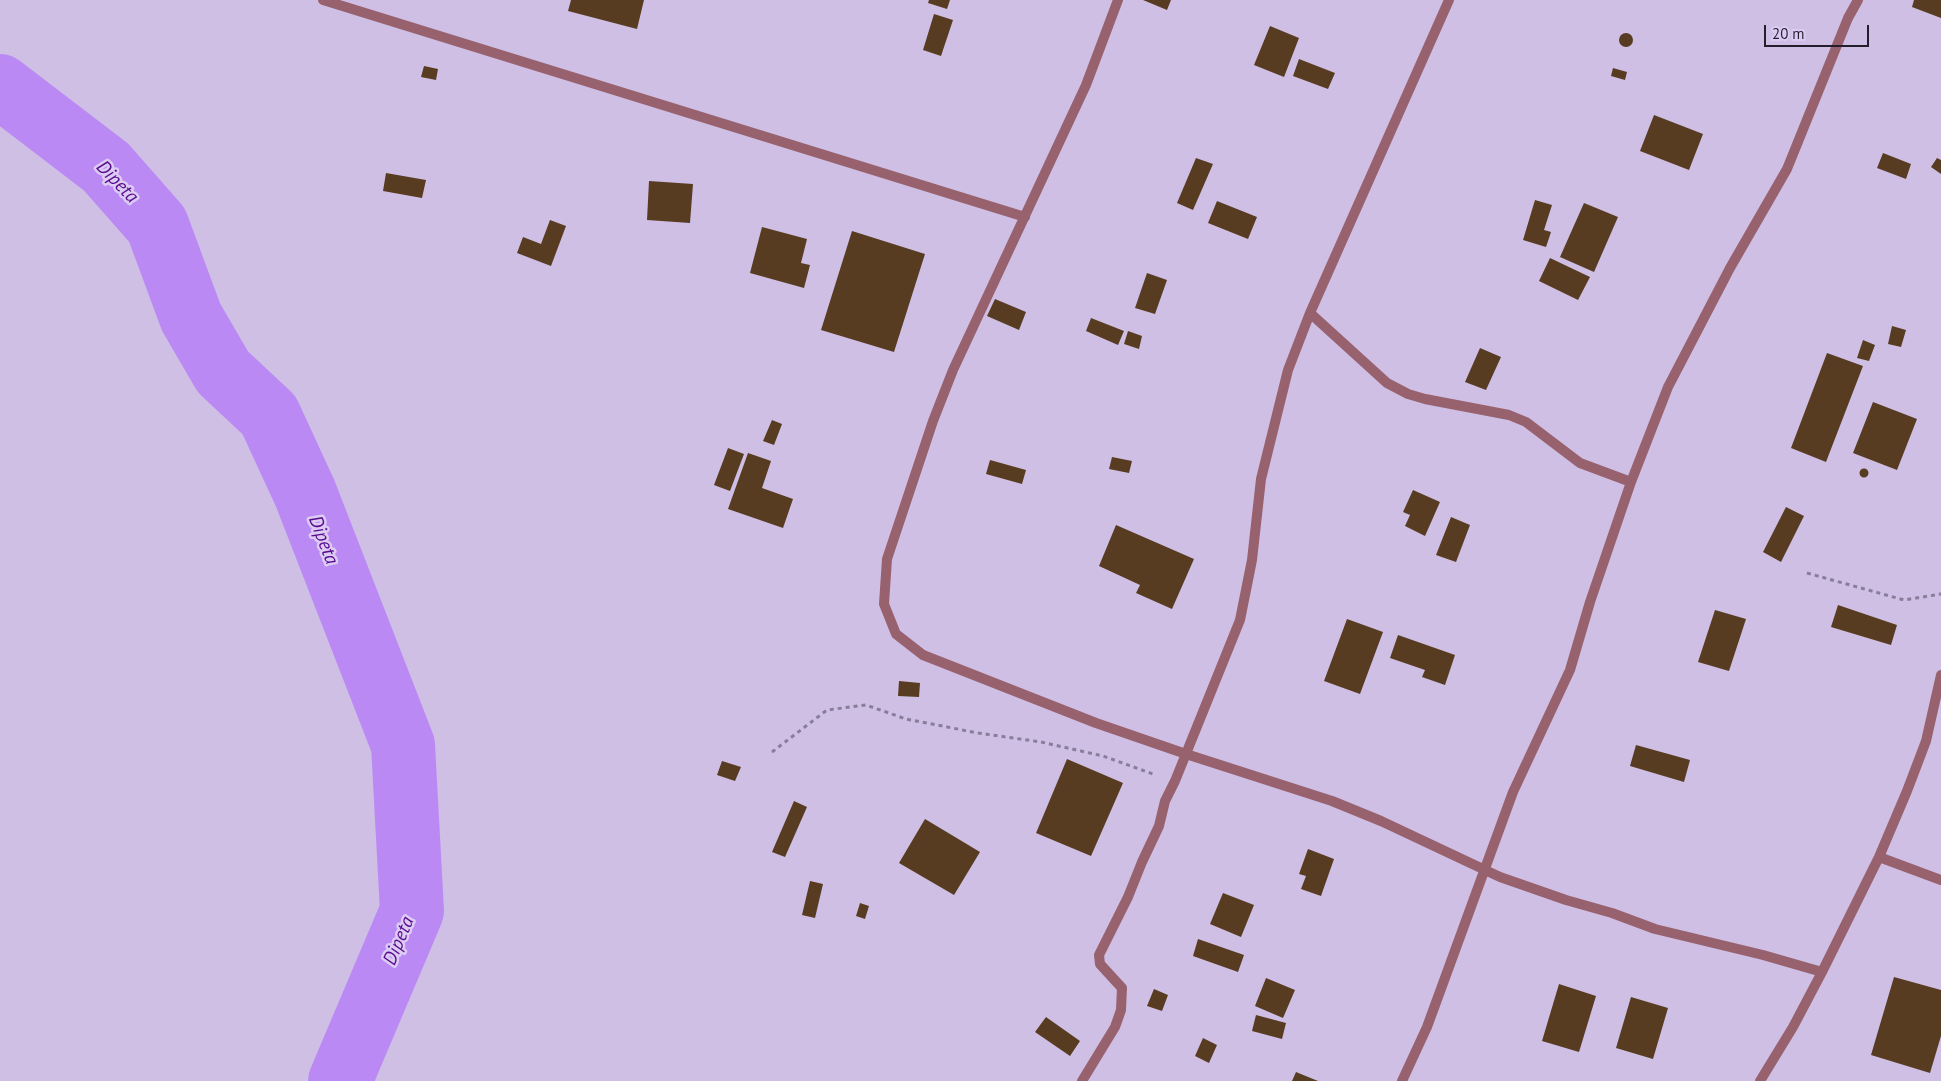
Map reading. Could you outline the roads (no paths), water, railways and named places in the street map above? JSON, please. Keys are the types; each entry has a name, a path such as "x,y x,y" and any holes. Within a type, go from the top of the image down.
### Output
{"street":[{"path":"323,0 1025,217"},
{"path":"1118,0 1086,86 953,370 933,421 886,559 884,604 896,634 924,654 1096,723 1332,801 1381,821 1485,870 1566,900 1612,913 1655,929 1763,955 1822,972"},
{"path":"1082,1081 1116,1027 1121,1010 1122,988 1100,964 1100,955 1159,826 1165,801 1175,782 1240,620 1252,560 1261,478 1288,370 1310,313 1449,0"},
{"path":"1402,1081 1427,1027 1513,792 1570,670 1590,602 1630,482 1672,379 1730,268 1787,169 1848,18 1858,0"},
{"path":"1310,313 1387,383 1394,387 1425,400 1509,415 1526,422 1580,463 1630,482"},
{"path":"1760,1081 1794,1027 1879,856 1926,740 1941,674"},
{"path":"1879,856 1941,880"}],"waterway":[{"name":"Dipeta","path":"0,86 106,167 157,225 191,317 223,372 269,415 305,493 403,745 412,911 340,1081"}]}
